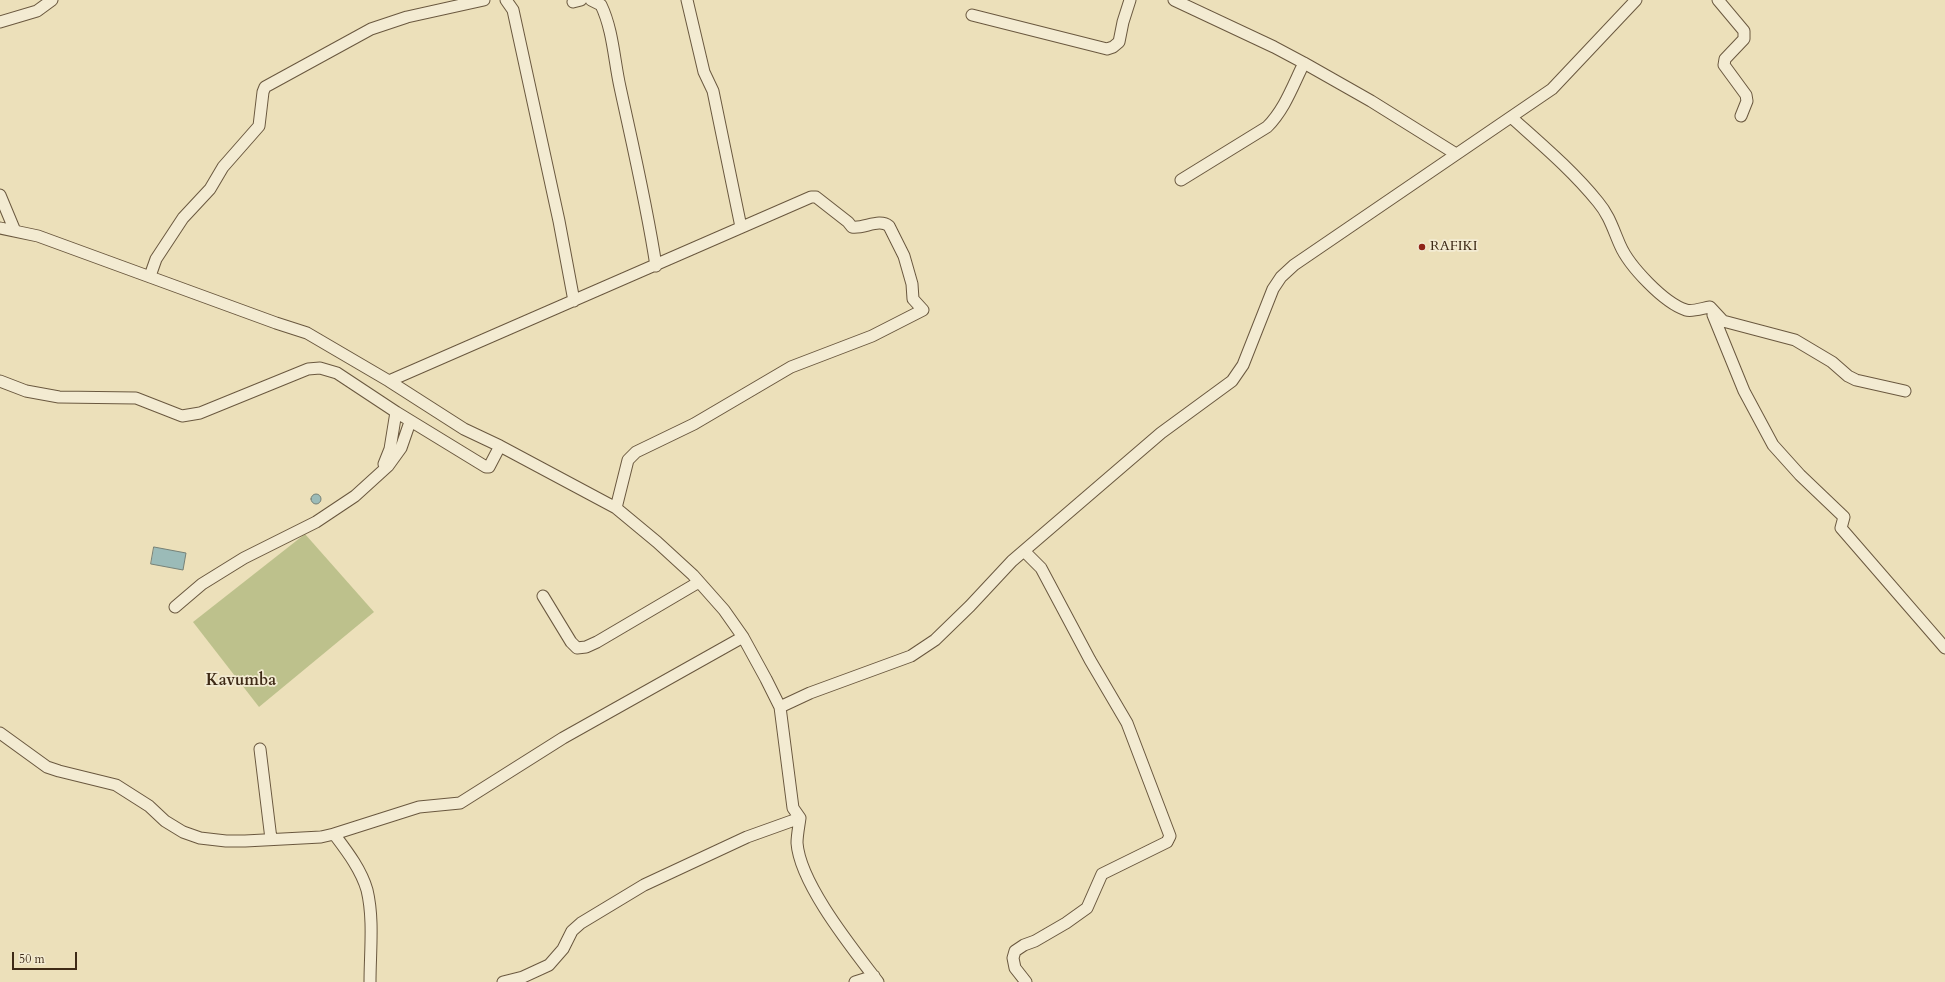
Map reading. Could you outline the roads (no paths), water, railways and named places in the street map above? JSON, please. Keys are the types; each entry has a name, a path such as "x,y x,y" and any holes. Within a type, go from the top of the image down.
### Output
{"street":[{"path":"0,22 37,11 52,0"},
{"path":"150,276 156,258 183,218 206,193 224,166 259,126 263,92 265,87 371,29 407,17 484,0"},
{"path":"506,0 513,10 559,221 574,301"},
{"path":"591,0 600,5 610,29 620,85 648,216 656,266"},
{"path":"687,0 704,72 712,91 741,227"},
{"path":"972,15 1106,49 1113,47 1119,42 1130,0"},
{"path":"1174,0 1274,47 1304,63 1371,101 1456,154"},
{"path":"780,707 810,693 911,656 935,640 970,606 1012,561 1161,434 1232,381 1243,365 1273,289 1281,276 1552,88 1636,0"},
{"path":"1718,0 1744,31 1744,39 1725,59 1724,65 1746,95 1747,101 1741,116"},
{"path":"1181,180 1272,122 1284,104 1304,63"},
{"path":"1511,117 1556,156 1598,201 1607,213 1620,245 1628,259 1653,286 1670,302 1687,310 1710,307"},
{"path":"0,195 15,231"},
{"path":"389,381 656,266 802,200 816,197 848,222 852,227 859,228 885,223 889,226 904,256 912,284 913,299 923,310 872,336 791,367 694,424 636,452 628,460 616,508"},
{"path":"0,228 38,236 307,333 389,381 464,429 500,446 616,508 657,542 699,582 724,610 743,637 780,707 793,808 800,818 797,842 805,872 847,942 876,979 855,982"},
{"path":"1710,307 1723,321 1795,340 1832,362 1848,376 1856,380 1905,391"},
{"path":"1710,307 1722,334 1733,368 1773,445 1800,475 1844,517 1841,528 1945,648"},
{"path":"0,381 26,391 60,397 136,398 182,416 190,416 216,407 308,369 320,368 337,373 410,422 486,467 489,467 500,446"},
{"path":"380,474 390,448 396,412"},
{"path":"175,607 202,584 244,558 316,522 355,496 380,474 401,448 410,422"},
{"path":"1024,551 1041,568 1090,660 1128,723 1170,836 1167,842 1160,846 1102,874 1087,908 1066,923 1015,951 1012,958 1015,968 1026,982"},
{"path":"543,596 571,642 577,648 586,647 597,642 699,582"},
{"path":"0,732 47,767 59,772 116,785 149,806 165,821 183,832 200,838 226,841 321,837 419,807 460,803 563,738 743,637"},
{"path":"260,750 271,839"},
{"path":"503,982 523,980 549,966 563,949 572,931 581,923 644,885 747,837 800,818"},
{"path":"334,834 352,859 366,888 370,911 370,982"}],"water":[{"path":"314,494 318,494 321,499 318,504 314,504 311,501 311,497"},
{"path":"154,547 186,553 183,570 151,564"}],"place":[{"name":"RAFIKI","path":"1422,247"}],"district":[{"name":"Kavumba","path":"241,681"}]}
